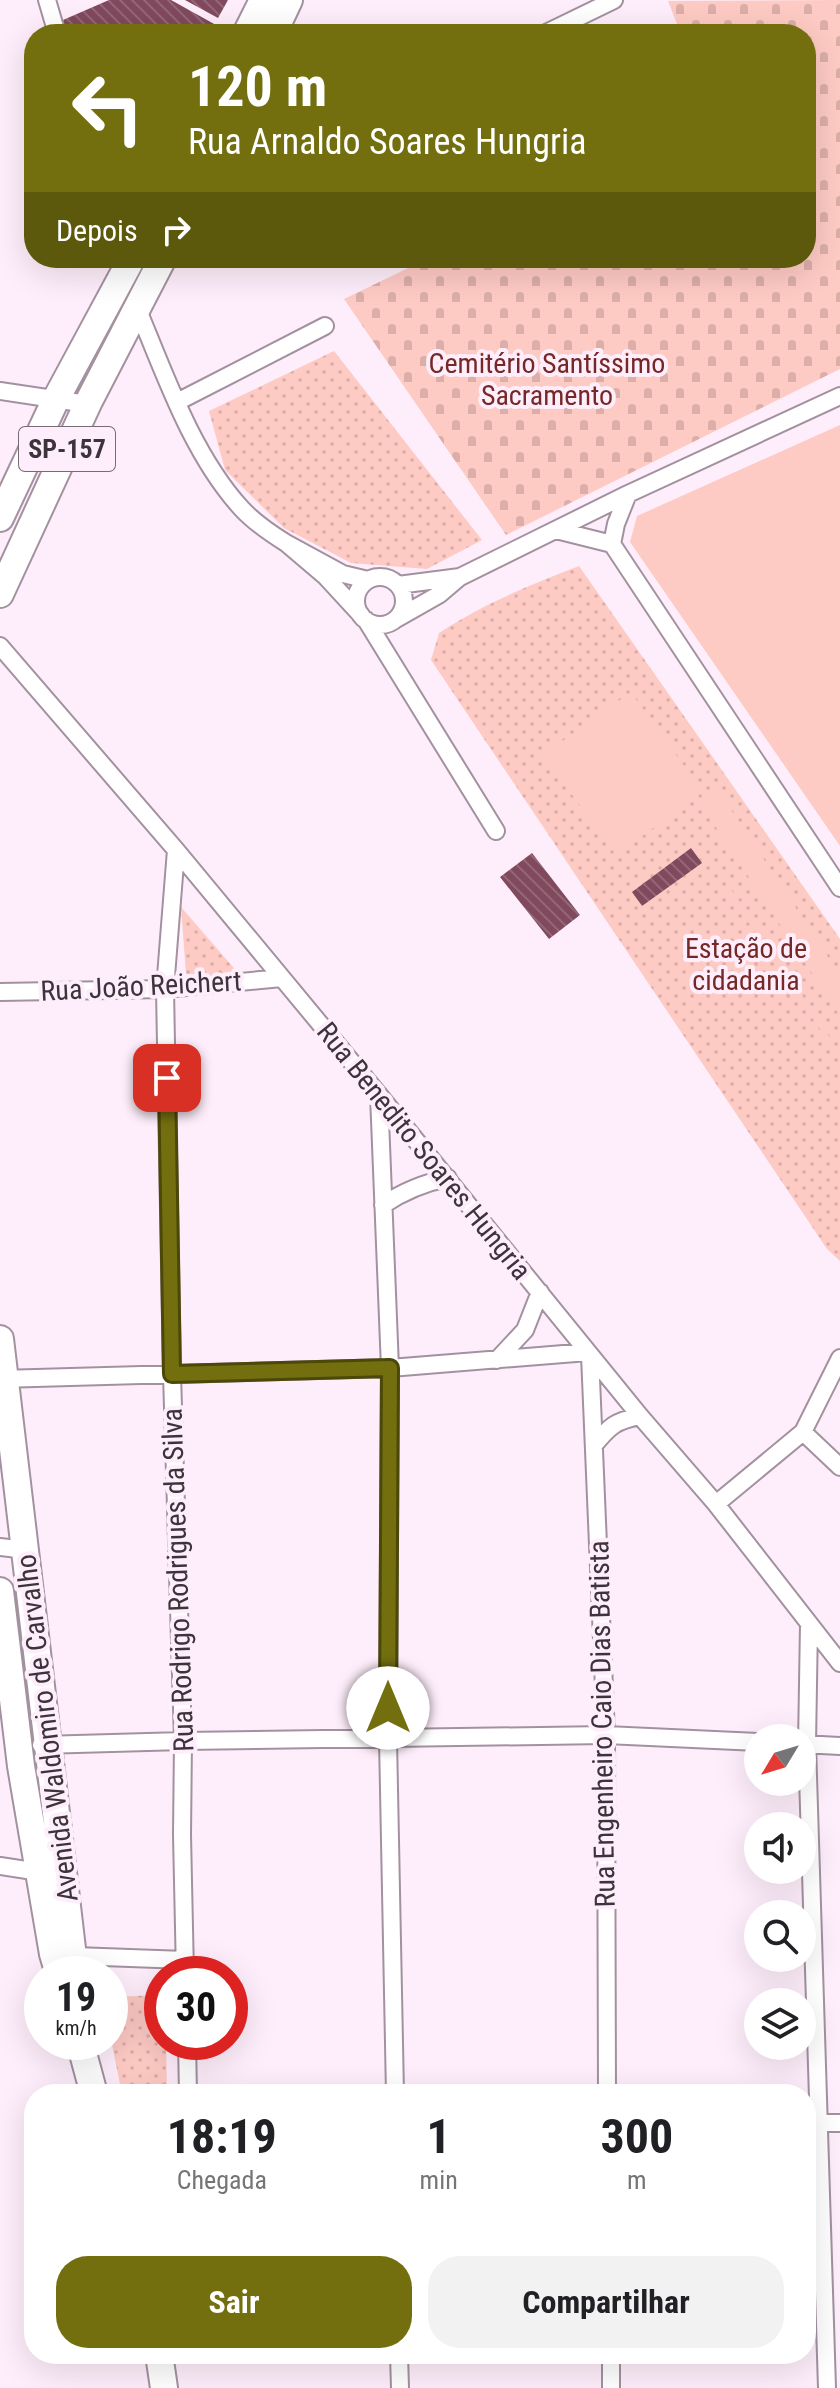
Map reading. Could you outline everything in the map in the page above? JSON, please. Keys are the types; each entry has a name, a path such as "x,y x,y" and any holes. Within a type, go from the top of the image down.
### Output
{"main road":[{"path":"251,24 263,0"},
{"path":"278,24 289,0"},
{"name":"SP-157","path":"0,518 122,268"},
{"name":"SP-157","path":"0,594 87,404 157,268"},
{"name":"Avenida Waldomiro de Carvalho","path":"0,1339 13,1548 50,1744 65,1876 69,1956"},
{"name":"Avenida Waldomiro de Carvalho","path":"0,1591 19,1747 38,1871 55,1956"},
{"path":"85,2060 91,2084"},
{"path":"160,2364 164,2388"}],"street":[{"path":"47,0 54,24"},
{"path":"565,24 614,0"},
{"path":"126,268 136,306 177,402 215,474 241,508 286,543 343,574 368,580 384,577 398,585 460,577"},
{"path":"177,402 325,326"},
{"path":"0,391 87,404"},
{"path":"286,543 326,577 364,617 380,624 394,620 440,594 460,577 628,494 840,396"},
{"path":"612,544 628,494"},
{"path":"556,530 612,544 840,888"},
{"path":"368,580 356,601 364,617 496,831"},
{"path":"394,620 403,608 404,600 398,585"},
{"name":"Rua Benedito Soares Hungria","path":"0,646 176,850 448,1178 640,1416 716,1504 840,1663"},
{"name":"Rua Rodrigo Rodrigues da Silva","path":"176,850 165,989 183,1741 185,1956"},
{"name":"Rua João Reichert","path":"0,992 165,989 282,978"},
{"path":"379,1095 390,1368 388,1739 395,2084"},
{"path":"383,1205 424,1183 448,1178"},
{"path":"497,1360 525,1330 540,1292"},
{"path":"2,1379 390,1368 589,1353"},
{"name":"Rua Engenheiro Caio Dias Batista","path":"589,1353 606,1735 607,2084"},
{"path":"716,1504 803,1432 840,1358"},
{"path":"594,1445 610,1426 620,1420 640,1416"},
{"path":"803,1432 840,1467"},
{"path":"805,1724 809,1624"},
{"path":"19,1747 183,1741 606,1735 744,1741"},
{"path":"816,1745 840,1746"},
{"path":"805,1796 811,2084"},
{"path":"0,1866 65,1876"},
{"path":"187,2060 188,2084"},
{"path":"816,2123 840,2123"},
{"path":"816,2194 827,2388"},
{"path":"399,2364 400,2388"},
{"path":"611,2364 611,2388"}],"green space":[{"name":"Cemitério Santíssimo Sacramento","path":"840,0 840,369 506,535 344,299 408,268 816,268 816,24 677,24 668,1"},
{"path":"334,351 482,540 427,569 351,563 284,528 225,470 209,411"},
{"path":"840,425 840,846 630,542 637,516"},
{"name":"Estação de cidadania","path":"579,566 840,939 840,1261 827,1249 431,660 439,633 490,604"},
{"path":"631,692 703,792 616,855 543,755"},
{"path":"719,791 840,975 840,1016 700,803"},
{"path":"731,889 833,1042 830,1044 728,892"},
{"path":"181,907 239,974 186,974"},
{"path":"128,1996 144,1996 144,2060 166,2060 167,2084 120,2084 115,2060 128,2060"}],"building":[{"path":"109,0 171,0 214,24 64,24 63,20"},
{"path":"185,0 228,0 218,18"},
{"path":"691,848 702,863 642,906 632,892"},
{"path":"532,853 580,915 549,939 500,877"}],"route":[{"path":"167,1078 172,1374 390,1368 388,1708"}]}
